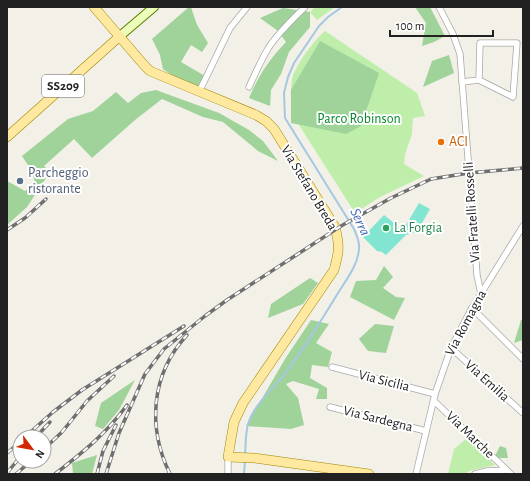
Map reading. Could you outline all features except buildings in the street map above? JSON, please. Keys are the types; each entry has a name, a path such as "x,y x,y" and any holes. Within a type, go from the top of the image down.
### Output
{"main road":[{"name":"Via Stefano Breda","path":"94,7 150,70 256,115 266,121 274,129 335,228 339,241 339,251 334,270 243,403 234,422 228,457"},
{"name":"SS209","path":"7,136 120,36"},
{"path":"228,457 254,458 369,474"}],"street":[{"path":"120,36 154,7"},
{"path":"199,92 230,28 247,7"},
{"path":"249,87 258,66 269,47 288,24 305,7"},
{"name":"Via Fratelli Rosselli","path":"439,7 453,34 460,54 477,275 481,294"},
{"path":"462,82 480,80 514,97 517,43 480,43 480,80"},
{"name":"Via Romagna","path":"416,474 434,401 450,348 472,308 523,226"},
{"path":"472,308 523,359"},
{"name":"Via Emilia","path":"450,348 523,413"},
{"name":"Via Sicilia","path":"332,367 436,394"},
{"name":"Via Marche","path":"434,401 508,472"},
{"name":"Via Sardegna","path":"330,407 426,431"},
{"name":"Via Stefano Breda","path":"228,457 228,474"},
{"name":"Via Marche","path":"475,474 487,471 508,472"}],"green space":[{"path":"189,7 191,7 197,25 208,43 202,52 191,45 181,62 205,76 194,91 163,69 160,55 152,39"},
{"path":"315,7 335,7 317,20 310,12"},
{"path":"415,7 430,7 445,36 422,46 426,23"},
{"path":"283,8 310,12 310,27 289,52 281,74 271,90 270,106 249,98 264,68 286,42 278,31 260,18"},
{"name":"Parco Robinson","path":"325,31 417,93 425,116 413,118 412,134 405,154 404,164 424,176 380,197 355,213 292,114 291,88 296,68 315,41"},
{"path":"320,41 379,73 361,126 346,134 291,123 291,90"},
{"path":"449,55 454,73 423,87 432,61"},
{"path":"156,90 219,113 249,130 263,141 278,161 258,151 223,122 203,117 162,99 135,120 92,158 74,139 44,166 50,172 27,207 7,225 7,181 25,191 35,183 32,171 22,156 68,119 93,111 116,92 128,103 141,93"},
{"path":"384,266 393,277 383,288 396,297 405,298 394,320 350,297 356,281 376,280"},
{"path":"310,278 318,283 303,304 268,318 271,304"},
{"path":"523,319 523,340 514,343 521,320"},
{"path":"311,320 329,324 316,343 332,352 328,367 312,365 310,378 327,388 327,399 316,399 319,389 293,381 286,384 298,398 304,425 291,429 246,426 285,359"},
{"path":"375,324 394,326 386,353 368,351 359,339"},
{"path":"135,380 119,410 103,429 95,426 101,403"},
{"path":"467,438 495,465 469,471 465,474 448,474 454,449"},
{"path":"500,446 506,448 508,458 494,458"},
{"path":"97,455 92,474 73,474 72,463"}],"shaded area":[{"name":"La Forgia","path":"419,203 430,209 417,232 406,235 386,255 377,251 363,237 384,215 403,230"}],"waterway":[{"name":"Serra","path":"245,455 247,429 252,415 260,403 284,375 319,324 351,272 358,255 359,244 354,229 285,118 284,93 288,77 294,63 319,26 328,17 342,7"},
{"name":"Serra","path":"244,474 245,461"}],"railway":[{"path":"106,474 119,433 145,374 164,349 205,316 227,300 341,226 391,198 431,179 469,173 523,168"},
{"path":"7,230 25,218 46,199"},
{"path":"34,429 82,390 184,326"},
{"path":"170,474 158,438 156,402 166,367 175,350 187,335"},
{"path":"52,441 62,432 87,401 114,376"},
{"path":"55,474 103,434 127,405"},
{"path":"43,429 50,422"},
{"path":"97,474 103,451 116,425"},
{"path":"7,453 12,449"},
{"path":"7,473 12,467"},
{"path":"16,474 22,469"}],"place":[{"name":"ACI","path":"441,142"},
{"name":"Parcheggio ristorante","path":"20,181"},
{"name":"La Forgia","path":"386,228"}]}
